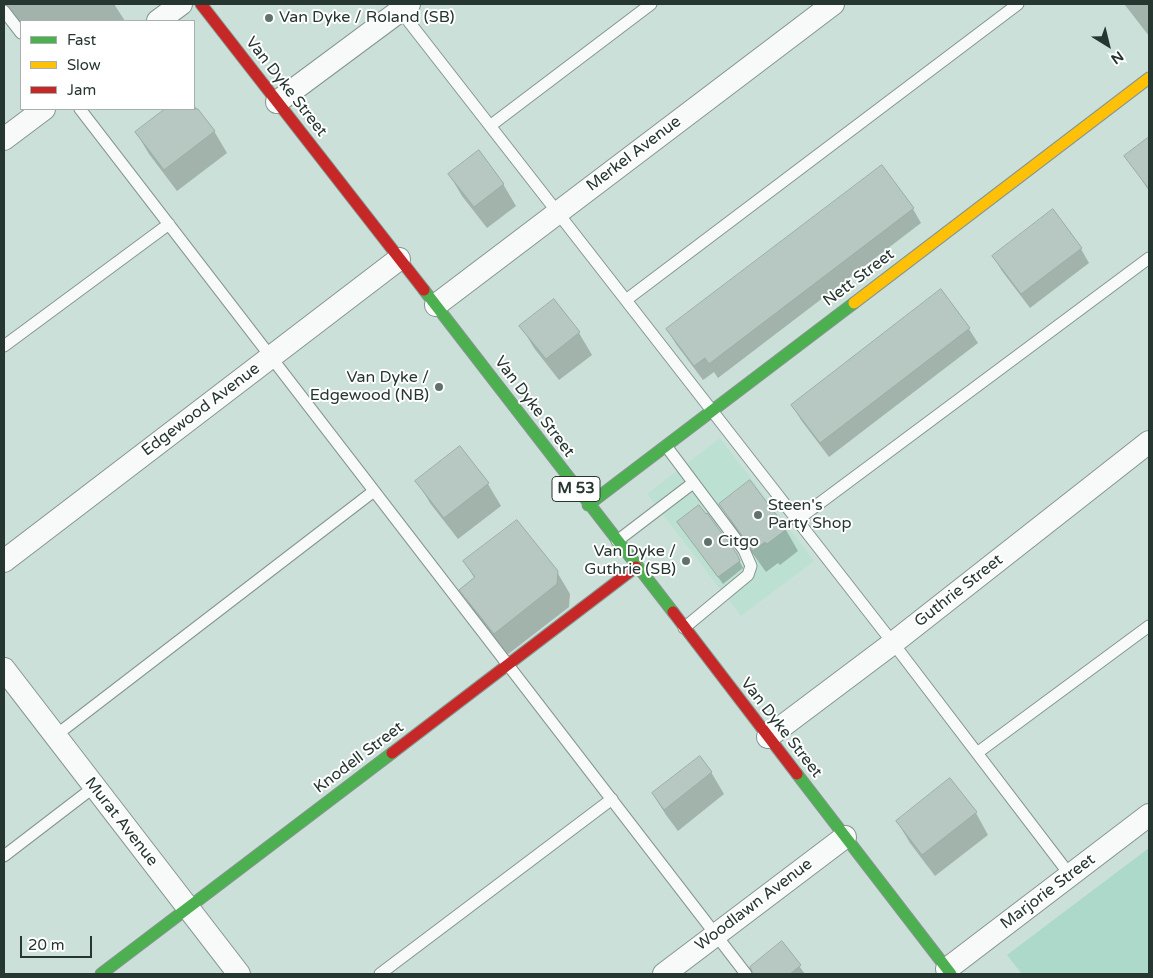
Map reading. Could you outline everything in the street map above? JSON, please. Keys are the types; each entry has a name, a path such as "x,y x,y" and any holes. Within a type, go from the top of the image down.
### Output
{"street":[{"path":"159,20 181,4"},
{"name":"Van Dyke Street","path":"201,4 436,305 949,972"},
{"name":"Merkel Avenue","path":"436,305 833,4"},
{"path":"277,102 401,6"},
{"name":"Nett Street","path":"588,504 1149,78"},
{"path":"4,139 43,110"},
{"name":"Edgewood Avenue","path":"4,560 399,259"},
{"name":"Guthrie Street","path":"768,737 892,643 1149,442"},
{"name":"Knodell Street","path":"101,974 636,567"},
{"name":"Murat Avenue","path":"4,669 239,974"},
{"name":"Marjorie Street","path":"949,972 1070,875 1149,815"},
{"name":"Woodlawn Avenue","path":"664,974 845,836"}],"lane":[{"path":"490,126 651,4"},
{"path":"626,300 1018,4"},
{"path":"401,6 490,126 797,520 1070,875"},
{"path":"4,11 20,32"},
{"path":"81,110 746,974"},
{"path":"4,346 169,224"},
{"path":"797,520 1149,258"},
{"path":"666,445 744,550 751,566 748,575 684,628"},
{"path":"616,541 693,483"},
{"path":"55,736 374,491"},
{"path":"977,754 1149,626"},
{"path":"4,856 94,787"},
{"path":"380,974 612,799"}],"shaded area":[{"path":"720,438 814,561 741,616 647,494"},
{"path":"1149,848 1149,974 1022,974 1007,955"}],"building":[{"path":"195,109 198,109 215,131 164,170 135,132 164,110"},
{"path":"1149,137 1149,189 1124,156"},
{"path":"479,150 504,184 474,207 448,174"},
{"path":"882,165 914,208 709,364 705,358 694,366 666,329"},
{"path":"1053,209 1082,248 1021,294 992,256"},
{"path":"941,289 970,328 820,443 791,405"},
{"path":"554,299 580,332 546,359 519,326"},
{"path":"460,446 489,483 444,518 415,481"},
{"path":"750,480 787,529 767,544 765,542 753,551 719,504"},
{"path":"699,505 707,513 740,561 718,577 677,522"},
{"path":"517,520 558,571 557,584 494,634 459,590 475,577 463,561"},
{"path":"700,756 712,772 664,810 652,793"},
{"path":"950,778 977,812 922,855 896,821"},
{"path":"782,941 801,965 790,974 753,974 750,967"}],"traffic: fast":[{"path":"424,290 673,612"},
{"path":"588,505 854,303"},
{"path":"101,974 392,753"},
{"path":"797,774 951,974"}],"traffic: slow":[{"path":"854,303 1149,78"}],"traffic: jam":[{"path":"201,4 424,290"},
{"path":"392,753 636,567"},
{"path":"673,612 797,774"}],"place":[{"name":"Van Dyke / Roland (SB)","path":"269,18"},
{"name":"Van Dyke / Edgewood (NB)","path":"439,387"},
{"name":"Steen's Party Shop","path":"758,515"},
{"name":"Citgo","path":"708,542"},
{"name":"Van Dyke / Guthrie (SB)","path":"686,561"}]}
